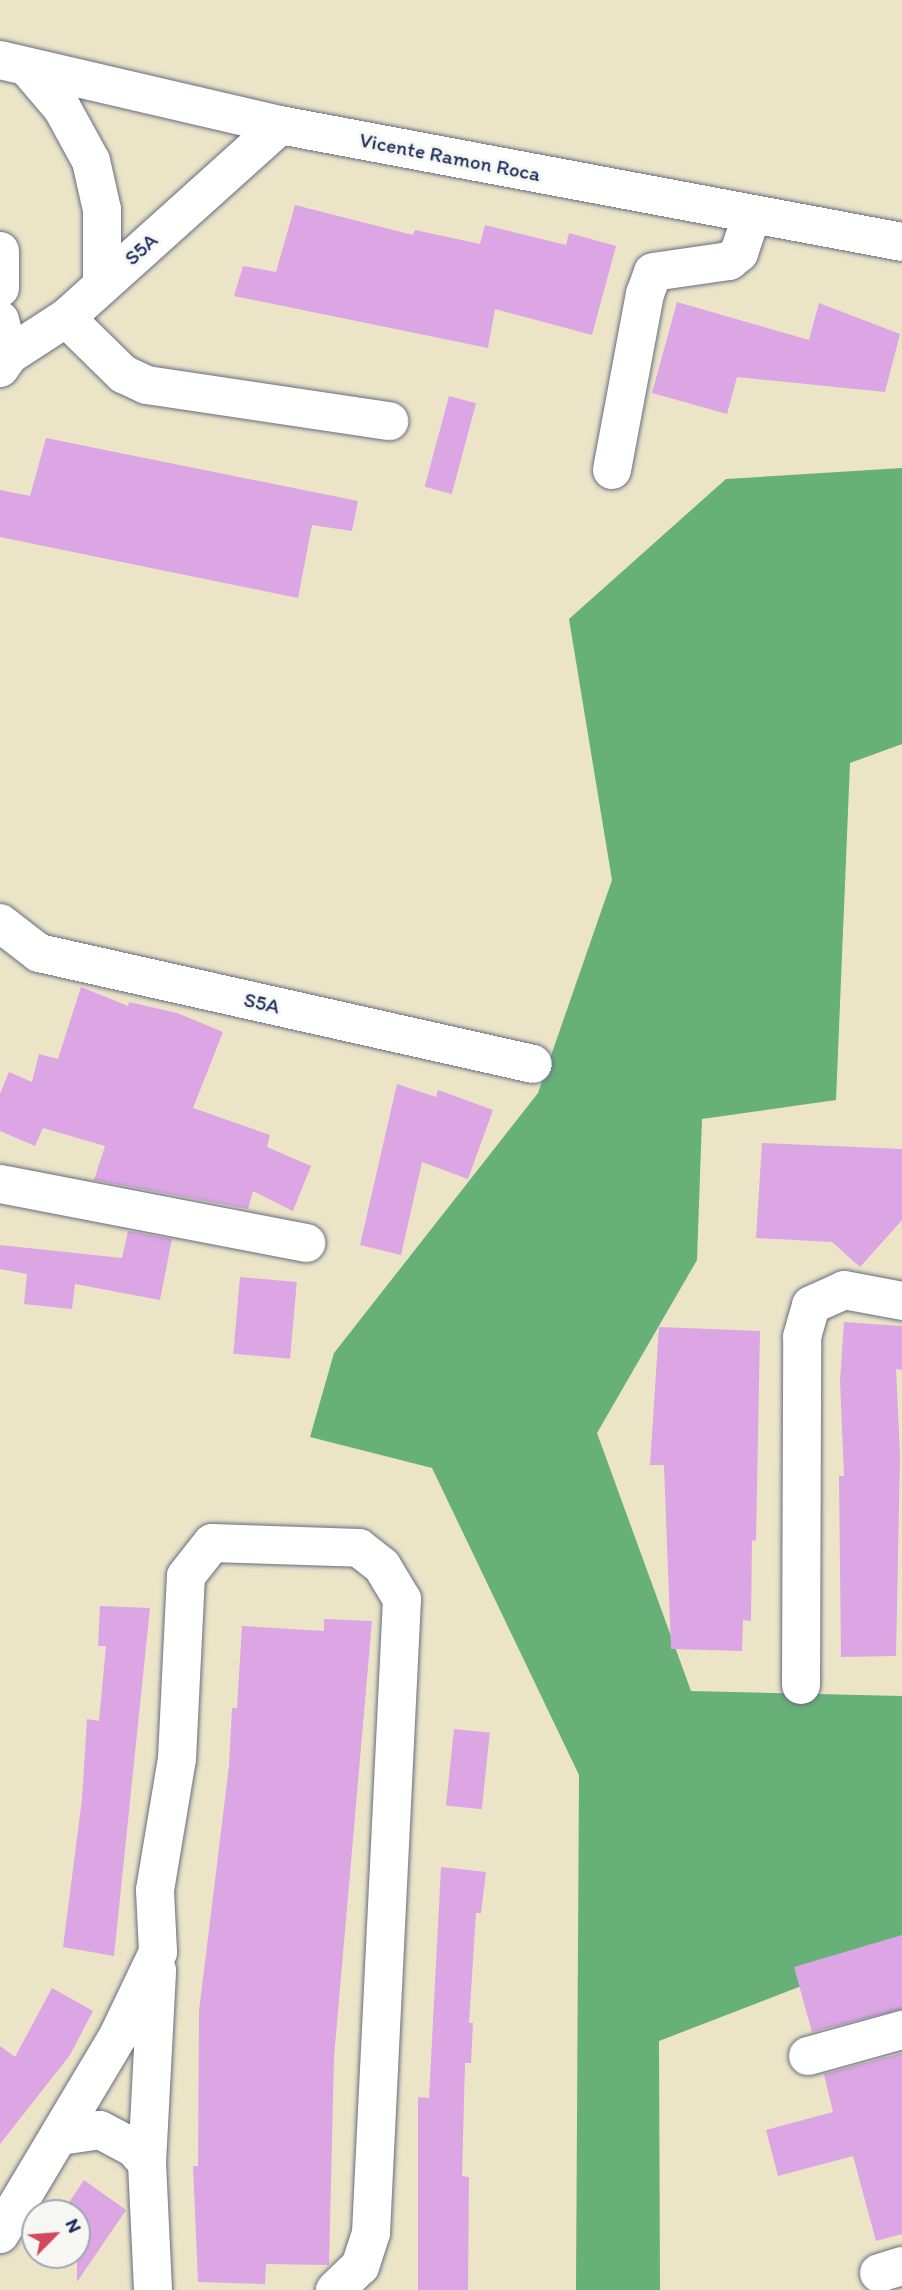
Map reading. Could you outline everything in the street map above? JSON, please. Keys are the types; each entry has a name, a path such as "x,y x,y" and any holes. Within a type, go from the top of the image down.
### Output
{"street":[{"name":"Vicente Ramon Roca","path":"13,64 281,125 902,242"},
{"path":"13,64 62,108 91,160 102,210 102,284"},
{"name":"S5A","path":"3,348 66,317 281,125"},
{"path":"612,470 645,294 653,272 729,261 740,253 752,214"},
{"path":"0,251 0,288"},
{"path":"66,317 123,374 147,385 389,421"},
{"name":"S5A","path":"0,923 39,953 533,1064"},
{"path":"0,1184 306,1243"},
{"path":"801,1685 802,1337 811,1305 844,1290 902,1301"},
{"path":"153,2290 147,2163 158,1952 155,1890 177,1759 186,1576 212,1544 359,1548 382,1566 402,1599 372,2233 360,2266 335,2290"},
{"path":"0,2234 118,2036 158,1952"},
{"path":"808,2056 902,2030"},
{"path":"60,2136 100,2130 134,2148 147,2163"}],"green space":[{"path":"902,468 902,744 850,763 836,1100 702,1119 697,1260 597,1433 691,1691 902,1696 902,1947 659,2041 660,2290 576,2290 579,1775 432,1468 310,1437 334,1353 538,1093 612,880 569,619 726,479"}],"building":[{"path":"295,205 413,235 415,230 480,244 485,225 566,245 569,233 616,246 592,335 495,309 488,348 234,296 243,266 276,272"},
{"path":"677,302 809,340 819,303 900,334 885,392 737,377 727,414 652,393"},
{"path":"449,396 476,403 452,494 425,487"},
{"path":"46,438 358,501 352,531 312,525 298,598 0,537 0,490 30,496"},
{"path":"81,987 128,1006 129,1002 177,1013 223,1032 193,1108 270,1135 267,1147 311,1166 293,1211 253,1191 248,1209 94,1180 105,1146 43,1128 35,1146 0,1131 0,1094 9,1072 32,1082 39,1054 58,1059"},
{"path":"397,1084 436,1097 438,1090 493,1110 468,1179 422,1162 401,1255 360,1245"},
{"path":"762,1143 902,1149 902,1220 860,1267 832,1242 756,1238"},
{"path":"128,1231 172,1239 160,1300 75,1284 72,1309 24,1304 27,1274 0,1269 0,1245 122,1258"},
{"path":"240,1277 297,1282 290,1359 233,1354"},
{"path":"844,1322 902,1326 902,1370 896,1369 900,1455 896,1656 841,1657 839,1476 844,1476 840,1381"},
{"path":"659,1327 760,1331 756,1540 752,1541 751,1621 743,1620 742,1651 671,1649 664,1465 650,1465"},
{"path":"100,1606 150,1608 114,1956 63,1947 82,1799 87,1719 99,1721 106,1646 98,1646"},
{"path":"324,1619 372,1621 334,2057 329,2265 266,2264 265,2284 198,2282 193,2166 198,2166 199,2011 229,1766 232,1708 237,1708 242,1626 324,1631"},
{"path":"454,1729 490,1733 482,1809 446,1806"},
{"path":"441,1867 486,1872 481,1913 476,1913 469,2023 473,2023 471,2063 465,2063 462,2176 469,2177 468,2290 418,2290 418,2097 429,2098"},
{"path":"902,1935 902,2009 812,2032 794,1967"},
{"path":"52,1988 93,2011 70,2055 0,2144 0,2046 15,2057"},
{"path":"902,2053 902,2234 876,2241 853,2156 778,2176 766,2130 833,2112 824,2074"},
{"path":"84,2180 126,2210 91,2261 91,2199 71,2199"},
{"path":"77,2269 86,2269 77,2282"}]}
